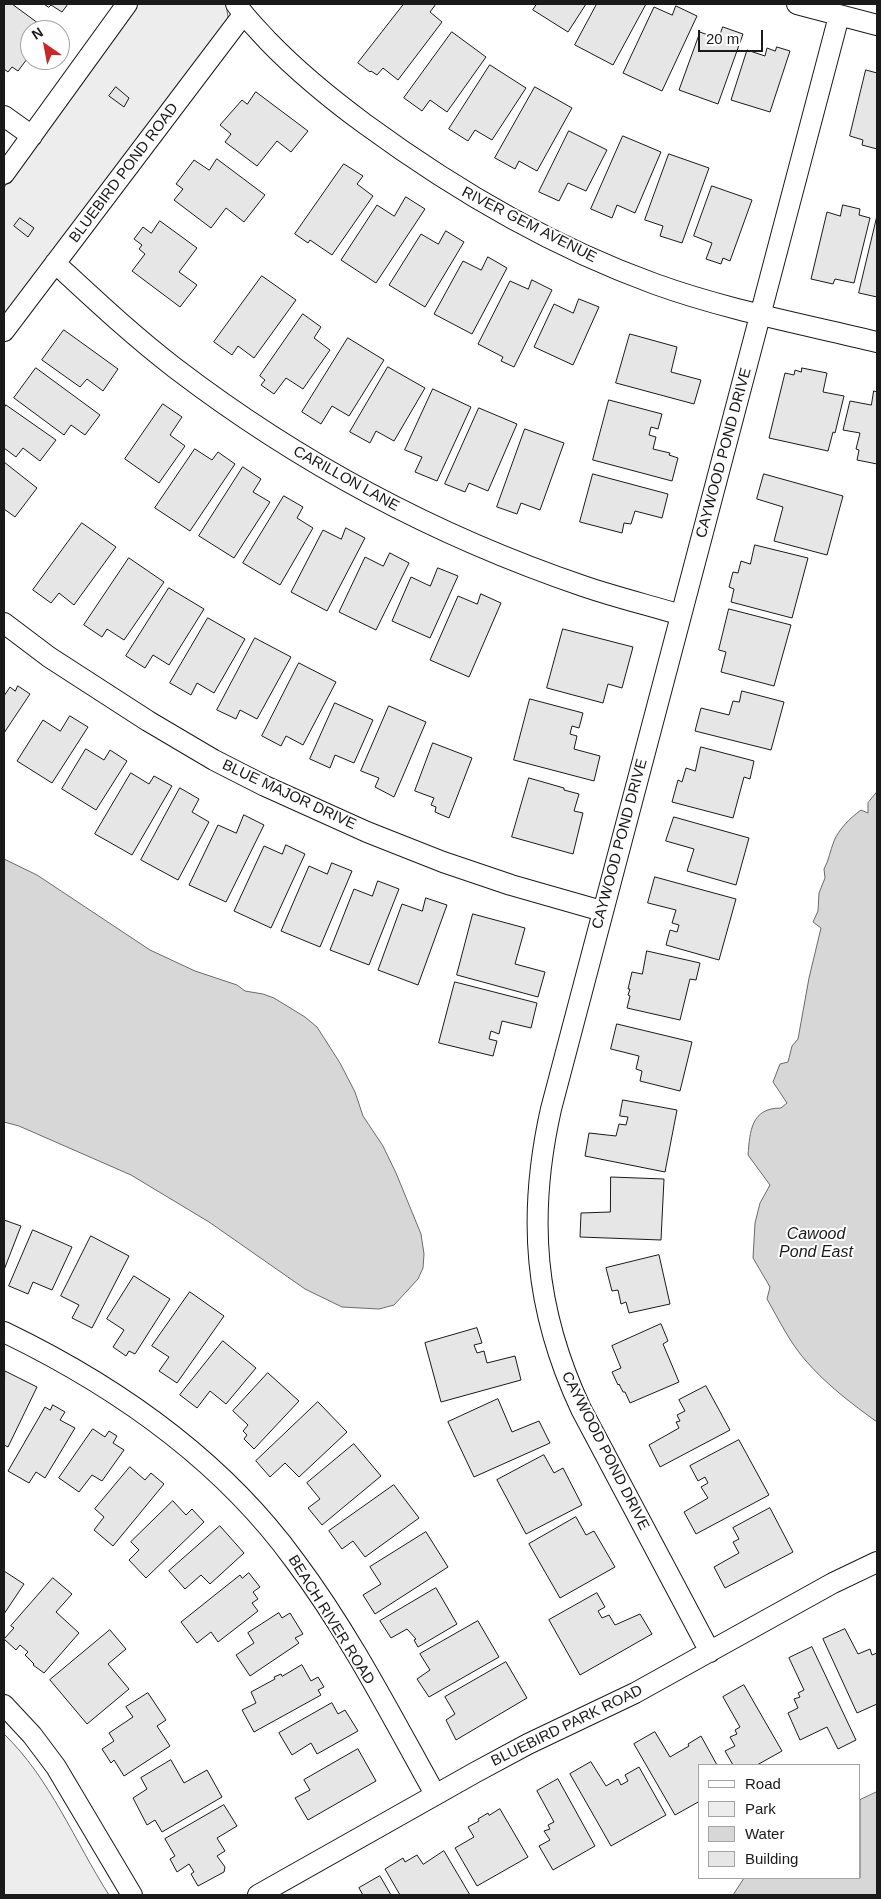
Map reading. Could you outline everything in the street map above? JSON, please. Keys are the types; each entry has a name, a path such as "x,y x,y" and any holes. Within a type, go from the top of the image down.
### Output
{"street":[{"path":"4,174 127,4"},
{"path":"797,4 877,25"},
{"name":"BLUEBIRD POND ROAD","path":"4,331 240,9"},
{"name":"RIVER GEM AVENUE","path":"240,9 298,70 340,106 425,167 489,206 552,240 654,284 712,302 877,342"},
{"name":"CAYWOOD POND DRIVE","path":"710,1652 571,1388 551,1331 539,1266 537,1199 543,1147 551,1109 839,16"},
{"path":"4,116 32,136"},
{"name":"CARILLON LANE","path":"55,263 148,347 222,403 274,438 372,496 447,532 561,578 681,615"},
{"name":"BLUE MAJOR DRIVE","path":"4,623 50,657 148,721 214,760 265,786 368,832 443,862 511,885 602,912"},
{"name":"BEACH RIVER ROAD","path":"4,1332 80,1372 145,1413 194,1452 248,1505 290,1554 320,1596 436,1794"},
{"name":"BLUEBIRD PARK ROAD","path":"258,1895 528,1744 635,1693 840,1580 877,1562"},
{"path":"4,1705 32,1735 56,1767 132,1895"}],"green space":[{"path":"137,4 226,4 228,17 225,27 4,320 4,188"},
{"path":"4,1734 35,1770 109,1895 4,1895"}],"water":[{"name":"Cawood Pond East","path":"877,792 877,1422 840,1394 806,1361 790,1339 767,1299 770,1287 753,1258 755,1223 760,1203 770,1185 748,1155 751,1130 754,1122 763,1112 781,1108 787,1103 773,1082 780,1064 788,1062 792,1046 798,1039 809,978 821,928 813,922 818,911 819,893 825,878 824,869 839,832 861,810 868,813 868,803"},
{"path":"4,859 37,875 150,950 195,971 237,985 245,991 274,998 305,1017 317,1027 340,1063 355,1092 363,1116 383,1146 421,1234 424,1254 423,1268 418,1279 394,1305 379,1309 342,1307 305,1289 209,1222 131,1175 19,1126 4,1122"},
{"path":"877,1792 877,1895 733,1895 743,1879 861,1879 861,1800"}],"building":[{"path":"4,4 12,4 34,20 20,20 20,68 18,71 12,67 8,72 4,69"},
{"path":"44,4 68,4 62,12 51,5 49,7"},
{"path":"404,4 436,4 430,12 442,22 398,80 383,68 377,75 358,63"},
{"path":"537,4 586,4 568,32 533,10"},
{"path":"597,4 646,4 613,65 575,45"},
{"path":"676,6 697,16 662,91 623,73 654,7 672,15"},
{"path":"723,27 743,34 718,104 679,90 700,32 718,39"},
{"path":"452,32 486,57 447,112 430,100 422,111 404,98"},
{"path":"777,47 790,51 770,112 731,100 747,50 765,56 767,48 775,51"},
{"path":"490,65 526,88 492,140 475,130 468,141 449,129"},
{"path":"866,70 877,73 877,149 862,145 863,140 850,136"},
{"path":"116,87 129,98 124,107 109,96"},
{"path":"535,87 572,108 537,171 519,161 515,169 495,158"},
{"path":"256,92 308,131 291,152 277,141 257,166 225,142 231,134 220,125 242,100 247,104"},
{"path":"569,131 607,150 586,191 568,183 559,201 539,192"},
{"path":"623,136 661,152 635,213 617,205 612,218 591,209"},
{"path":"669,154 709,168 682,243 660,236 663,226 645,220"},
{"path":"217,159 265,195 244,222 226,208 211,228 174,200 183,189 176,184 194,160 209,170"},
{"path":"344,164 363,176 357,184 373,196 332,255 310,240 308,243 295,234"},
{"path":"712,186 752,200 730,261 723,258 721,264 706,259 712,243 694,236"},
{"path":"406,197 425,209 376,283 341,260 377,205 394,216"},
{"path":"843,205 860,209 859,215 870,218 854,283 835,279 833,284 811,279 827,212 840,216"},
{"path":"877,216 877,297 859,293"},
{"path":"20,218 34,228 28,237 14,226"},
{"path":"160,221 197,248 179,272 197,285 180,307 132,271 145,254 139,249 142,245 134,239 143,227 151,233"},
{"path":"446,231 464,242 425,307 389,285 421,234 438,244"},
{"path":"488,257 507,268 472,334 434,314 463,261 481,270"},
{"path":"262,276 296,300 254,358 238,346 232,355 214,342"},
{"path":"532,280 552,290 514,367 501,361 503,357 478,344 510,281 528,289"},
{"path":"579,299 599,307 573,365 534,347 554,304 573,313"},
{"path":"303,314 321,327 314,338 330,350 303,389 286,378 274,394 261,385 265,380 260,376"},
{"path":"64,330 118,369 103,391 87,379 80,387 42,360"},
{"path":"630,334 677,347 671,372 701,380 694,404 616,383"},
{"path":"348,338 384,360 349,416 332,406 321,424 302,412"},
{"path":"388,367 425,388 394,441 376,431 370,443 350,432"},
{"path":"36,368 100,415 85,435 71,425 64,435 14,398"},
{"path":"802,368 827,373 823,392 844,396 835,433 833,432 828,451 769,438 785,373 794,375 795,370 801,372"},
{"path":"433,389 471,407 437,481 415,472 422,457 405,450"},
{"path":"874,391 877,392 877,464 857,460 859,450 856,449 860,433 843,430 850,401 871,405"},
{"path":"609,400 662,414 658,429 651,427 649,435 656,437 653,449 670,453 669,455 678,458 672,481 593,460"},
{"path":"163,404 182,417 170,435 185,446 159,483 125,459"},
{"path":"6,405 56,440 40,461 23,448 16,457 4,448 4,409"},
{"path":"479,408 517,424 488,491 469,483 465,492 445,484"},
{"path":"525,429 564,443 540,510 521,503 517,514 497,507"},
{"path":"195,449 212,460 218,452 235,464 190,531 155,508"},
{"path":"4,462 37,488 15,517 4,509"},
{"path":"243,467 261,479 253,492 270,502 234,558 199,536"},
{"path":"593,474 668,494 662,518 635,511 631,524 624,523 622,533 580,522"},
{"path":"764,474 843,496 827,555 774,541 783,507 757,499"},
{"path":"284,496 303,507 297,518 313,528 280,585 243,563"},
{"path":"82,523 116,547 74,605 59,593 51,603 33,590"},
{"path":"346,528 365,538 327,611 291,592 323,530 341,539"},
{"path":"755,545 808,558 792,618 731,602 734,589 729,587 733,572 738,573 741,561 750,564"},
{"path":"390,553 409,563 376,630 339,612 365,557 383,566"},
{"path":"129,558 164,582 124,640 107,629 102,637 84,625"},
{"path":"438,568 458,576 430,638 392,621 411,577 430,586"},
{"path":"169,588 204,609 169,665 153,655 145,668 126,656"},
{"path":"481,594 501,603 469,677 430,660 458,596 477,604"},
{"path":"729,609 791,625 774,686 721,672 726,652 719,650"},
{"path":"208,618 245,639 214,693 197,683 191,695 170,683"},
{"path":"563,629 633,647 622,688 608,684 603,703 547,688"},
{"path":"255,638 291,657 257,719 240,710 236,719 217,710"},
{"path":"299,663 336,682 303,745 286,736 281,746 262,736"},
{"path":"18,686 30,694 4,733 4,696 10,687 15,691"},
{"path":"742,691 784,702 771,750 695,731 701,708 729,715 733,701 739,702"},
{"path":"530,699 583,713 579,728 572,726 570,734 577,736 574,749 600,756 594,781 514,760"},
{"path":"335,703 373,720 354,763 335,755 330,768 310,759"},
{"path":"389,706 426,722 394,797 375,787 379,778 361,771"},
{"path":"70,716 88,727 52,783 17,761 43,720 60,731"},
{"path":"433,743 472,758 449,818 435,812 436,807 431,805 434,798 415,791"},
{"path":"701,747 754,761 750,779 744,777 733,818 672,802 678,780 682,782 686,768 695,771"},
{"path":"86,749 104,760 110,750 127,761 96,810 62,789"},
{"path":"131,773 149,784 154,776 172,786 132,855 95,834"},
{"path":"529,778 579,794 574,811 583,813 573,854 512,837"},
{"path":"180,788 199,799 192,812 209,822 178,880 141,860"},
{"path":"244,815 264,825 226,902 189,885 218,825 236,833"},
{"path":"674,817 749,838 736,885 687,871 694,849 666,841"},
{"path":"286,845 305,854 271,928 234,911 264,846 282,854"},
{"path":"332,863 352,871 320,947 281,931 309,866 327,874"},
{"path":"655,877 736,899 719,960 666,945 670,930 677,932 679,925 672,923 676,910 648,903"},
{"path":"378,881 399,889 369,965 330,950 354,889 372,896"},
{"path":"426,898 447,905 418,985 378,970 402,904 422,911"},
{"path":"473,914 525,928 515,964 545,972 538,997 457,975"},
{"path":"647,951 700,963 696,980 690,979 680,1020 627,1008 630,996 628,995 630,989 628,989 632,972 642,974"},
{"path":"455,982 537,1003 531,1028 502,1021 499,1034 491,1031 489,1039 497,1041 493,1056 439,1043"},
{"path":"617,1024 692,1042 680,1091 640,1081 642,1071 636,1069 639,1056 611,1049"},
{"path":"623,1100 677,1110 665,1172 585,1156 589,1133 616,1136 619,1124 626,1125 628,1117 620,1116"},
{"path":"611,1177 664,1179 661,1240 580,1237 581,1213 610,1212"},
{"path":"4,1220 21,1226 4,1270"},
{"path":"33,1230 72,1247 52,1290 33,1282 28,1294 9,1286"},
{"path":"91,1236 129,1256 92,1328 72,1318 79,1305 61,1296"},
{"path":"659,1255 670,1304 629,1313 626,1302 621,1304 618,1290 612,1291 606,1268"},
{"path":"134,1276 170,1299 135,1354 129,1351 126,1356 113,1347 124,1330 107,1319"},
{"path":"190,1292 224,1316 177,1383 159,1371 169,1357 152,1346"},
{"path":"661,1324 668,1341 663,1344 679,1382 630,1403 612,1372 621,1368 612,1346"},
{"path":"477,1328 482,1343 474,1345 477,1353 484,1351 487,1363 515,1356 521,1380 441,1402 425,1343"},
{"path":"223,1341 256,1368 226,1404 210,1391 197,1408 180,1395"},
{"path":"5,1371 37,1387 8,1447 4,1445"},
{"path":"268,1373 299,1401 254,1449 244,1439 247,1435 243,1431 248,1425 233,1411"},
{"path":"706,1386 730,1430 660,1467 649,1445 679,1428 676,1422 680,1421 677,1415 685,1411 679,1400"},
{"path":"498,1399 512,1432 539,1421 550,1443 474,1477 448,1422"},
{"path":"318,1402 347,1432 299,1477 285,1463 270,1477 256,1461"},
{"path":"53,1405 65,1412 60,1420 75,1428 45,1478 36,1472 29,1483 8,1471 45,1407 50,1410"},
{"path":"93,1429 105,1437 109,1431 117,1436 113,1443 124,1450 102,1481 92,1475 79,1492 59,1478"},
{"path":"739,1440 769,1495 696,1534 684,1512 708,1498 701,1487 708,1483 705,1477 698,1481 690,1466"},
{"path":"354,1444 381,1476 322,1525 308,1508 320,1499 307,1483"},
{"path":"544,1455 554,1473 563,1468 582,1505 526,1534 497,1480"},
{"path":"130,1467 145,1480 151,1473 164,1484 113,1546 94,1530 104,1517 95,1509"},
{"path":"394,1485 419,1518 365,1557 353,1541 342,1549 329,1531"},
{"path":"173,1501 186,1515 192,1509 204,1522 146,1578 129,1560 139,1550 131,1542"},
{"path":"770,1508 793,1552 725,1588 714,1567 739,1553 733,1542 739,1539 733,1528"},
{"path":"576,1517 586,1535 594,1531 615,1567 560,1598 529,1544"},
{"path":"220,1526 244,1553 210,1584 201,1575 185,1589 169,1571"},
{"path":"426,1532 448,1567 375,1614 363,1595 381,1584 370,1567"},
{"path":"4,1571 24,1584 4,1614"},
{"path":"249,1573 260,1587 253,1592 258,1599 252,1603 258,1611 218,1642 211,1632 197,1643 181,1622 240,1575 242,1578"},
{"path":"53,1578 72,1594 56,1612 79,1633 44,1673 33,1665 25,1655 28,1652 20,1645 16,1650 4,1639 14,1628 11,1626"},
{"path":"436,1588 457,1624 418,1647 414,1640 416,1639 407,1629 391,1638 380,1621"},
{"path":"597,1593 605,1607 598,1611 602,1618 609,1615 615,1625 640,1614 652,1634 580,1675 549,1620"},
{"path":"279,1613 282,1618 290,1613 303,1634 295,1638 299,1643 250,1676 236,1655 254,1643 248,1633"},
{"path":"478,1621 499,1657 429,1697 417,1679 430,1670 420,1654"},
{"path":"845,1629 858,1654 870,1649 872,1655 877,1653 877,1704 857,1713 823,1639"},
{"path":"110,1630 126,1649 108,1664 129,1689 87,1724 50,1680"},
{"path":"812,1647 856,1740 838,1749 827,1727 800,1740 788,1713 798,1708 794,1699 800,1697 798,1693 804,1690 789,1658"},
{"path":"506,1662 527,1698 456,1740 446,1720 455,1714 445,1697"},
{"path":"302,1665 311,1681 318,1677 324,1687 318,1690 321,1695 254,1732 242,1710 256,1703 251,1692 275,1679 274,1677 281,1674 282,1676"},
{"path":"744,1685 782,1751 759,1764 732,1764 725,1751 735,1746 730,1737 737,1734 735,1730 740,1727 723,1697"},
{"path":"148,1693 166,1720 157,1726 170,1746 124,1776 114,1760 111,1763 102,1749 114,1741 109,1733 133,1717 126,1707"},
{"path":"332,1703 338,1714 345,1710 358,1731 317,1754 311,1743 292,1755 279,1733"},
{"path":"655,1732 670,1757 689,1746 688,1744 701,1736 716,1764 698,1764 698,1802 675,1815 634,1744"},
{"path":"358,1749 376,1781 308,1820 295,1798 310,1790 304,1780"},
{"path":"171,1760 184,1783 207,1770 222,1797 162,1832 155,1820 147,1825 133,1798 147,1789 141,1778"},
{"path":"591,1762 606,1786 618,1779 621,1785 628,1781 625,1775 639,1767 666,1815 611,1846 570,1774"},
{"path":"558,1779 595,1846 553,1870 539,1846 550,1840 544,1831 550,1829 548,1825 554,1822 537,1791"},
{"path":"224,1805 237,1826 217,1838 225,1851 217,1856 225,1867 224,1872 198,1886 191,1874 194,1872 189,1864 177,1872 170,1859 175,1856 165,1839"},
{"path":"500,1809 528,1857 477,1886 455,1848 474,1837 468,1827 488,1813 489,1815"},
{"path":"444,1851 470,1895 400,1895 385,1869 403,1858 405,1862 417,1855 423,1864"},
{"path":"380,1876 391,1895 363,1895 359,1888"}]}
